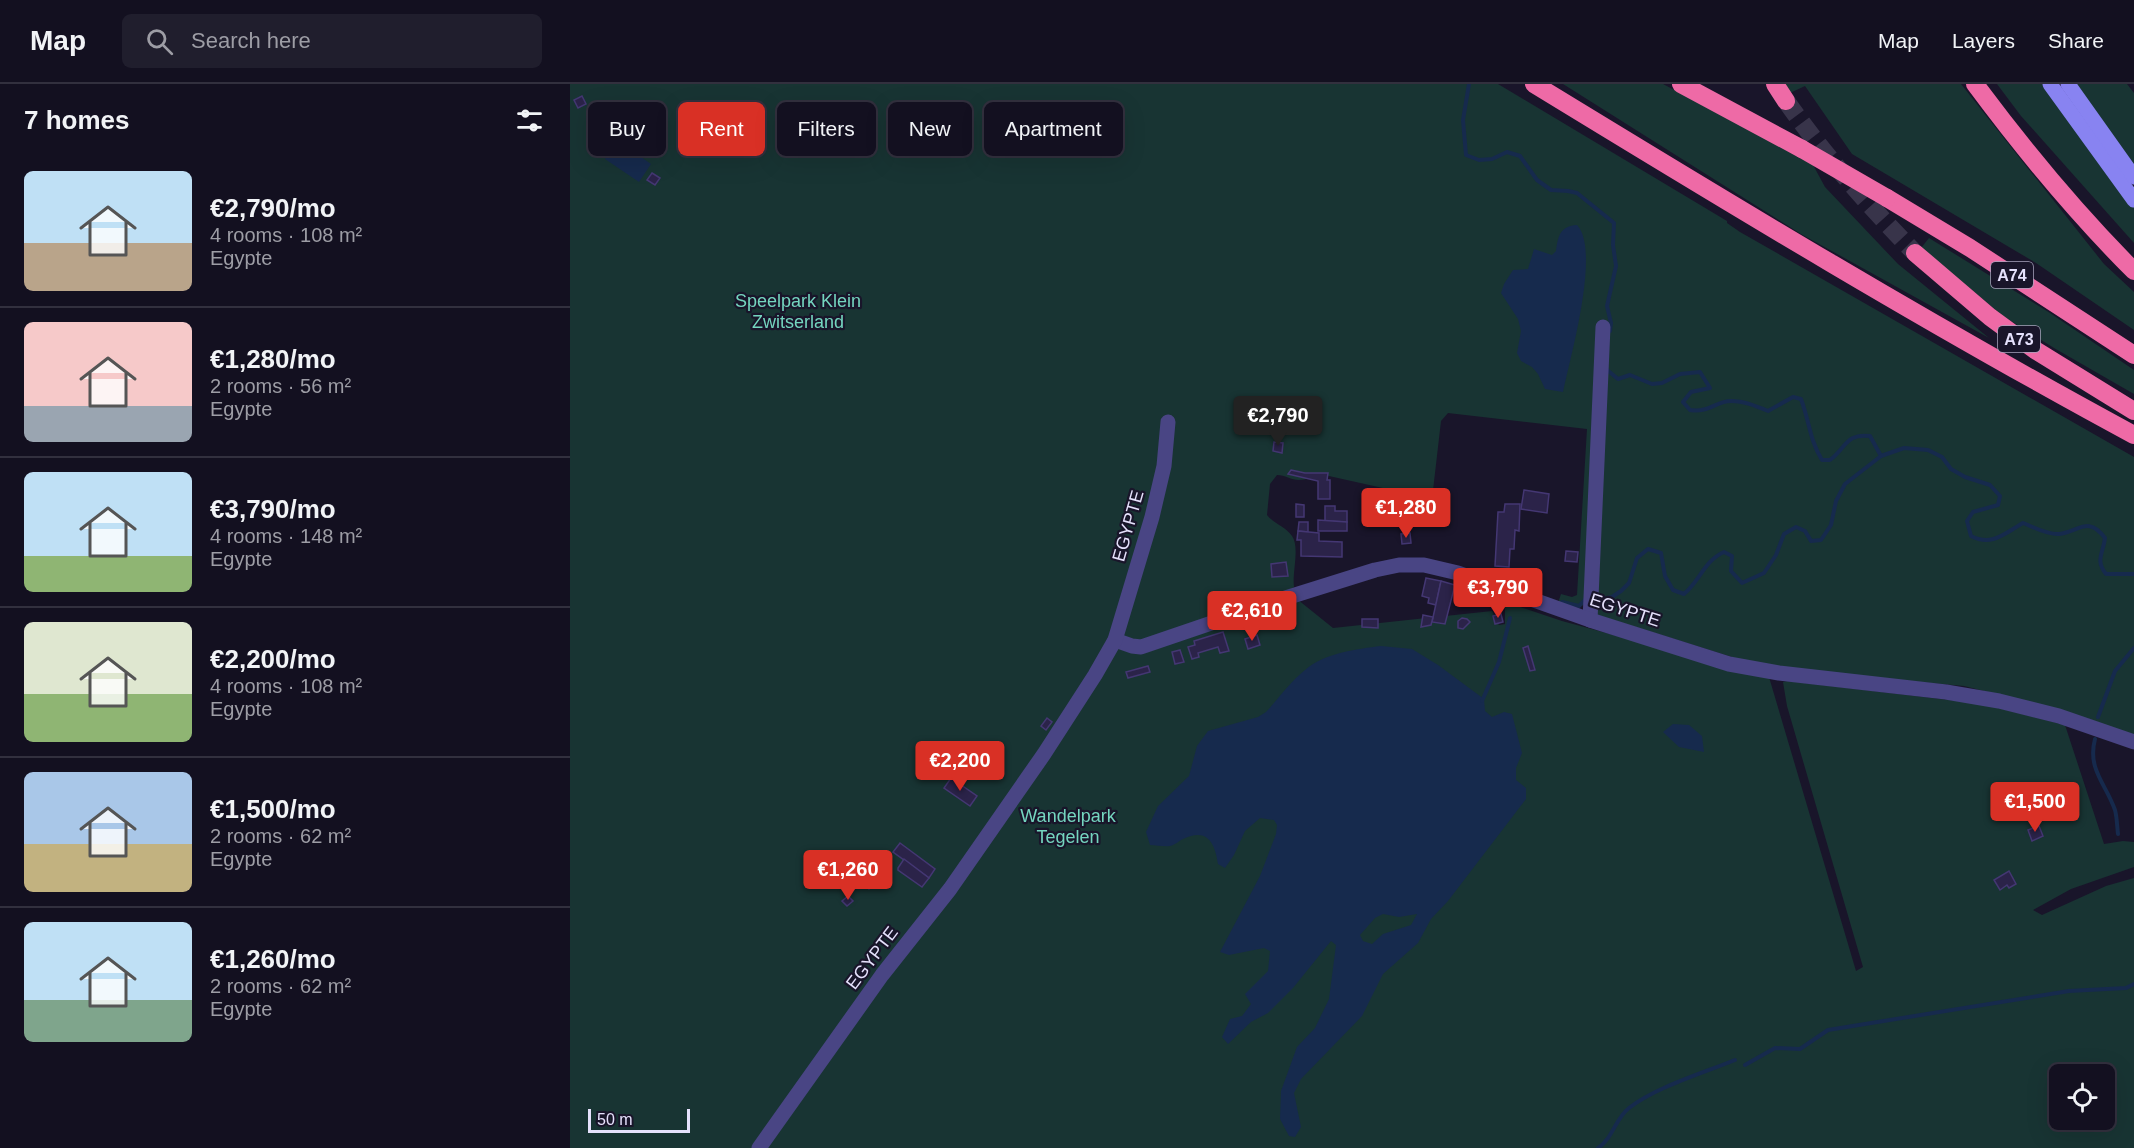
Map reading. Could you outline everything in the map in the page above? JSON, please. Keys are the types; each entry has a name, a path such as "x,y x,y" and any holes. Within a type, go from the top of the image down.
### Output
{"highway":[{"path":"1534,84 1783,236 2134,435"},
{"name":"A74","path":"1681,84 1887,198 1980,254 2134,355"},
{"path":"1775,84 1786,101"},
{"path":"1975,84 2058,189 2134,271"},
{"name":"A73","path":"1915,253 1990,317 2035,350 2134,411"}],"main road":[{"path":"2050,84 2134,200"},
{"path":"2068,84 2134,177"}],"street":[{"path":"1590,620 1603,327"},
{"name":"EGYPTE","path":"759,1148 882,975 950,889 1044,754 1095,675 1114,640 1154,507 1164,466 1168,422"},
{"name":"EGYPTE","path":"1114,640 1141,647 1375,570 1399,565 1424,565 1458,573 1590,620 1729,664 1779,673 1946,692 1999,701 2059,716 2134,742"}],"green space":[{"name":"Wandelpark Tegelen","path":"570,84 1498,84 1727,221 1740,232 2134,457 2134,736 2052,708 1964,686 1851,676 1748,662 1594,614 1585,604 1575,607 1558,603 1561,594 1572,597 1577,595 1587,429 1448,413 1441,421 1432,499 1320,474 1299,480 1277,475 1270,484 1267,515 1283,527 1294,541 1296,553 1294,587 1287,591 1333,628 1492,611 1499,625 1505,624 1505,602 1562,621 1769,677 1856,971 1863,967 1787,706 1783,682 1983,704 2065,725 2104,844 2134,842 2134,867 2071,889 2033,910 2042,915 2106,886 2134,878 2134,1148 570,1148"},
{"path":"1563,84 1663,84 1812,163 1825,187 1898,264 1989,338 1801,234"},
{"path":"1785,84 1961,84 2104,264 2134,292 2134,330 2036,263 1852,154 1805,86 1790,93"},
{"path":"1997,84 2046,84 2134,202 2134,243 2021,116"},
{"path":"2071,84 2127,84 2134,93 2134,168"},
{"path":"1929,238 2050,313 2134,370 2134,394 2003,316 1921,248"}],"water":[{"path":"607,156 640,156 651,164 639,182 605,159"},
{"path":"1577,225 1584,238 1585,280 1577,331 1563,392 1545,389 1532,367 1521,361 1517,353 1521,331 1518,319 1501,293 1513,270 1528,269 1534,249 1552,255 1556,251 1563,230"},
{"path":"1381,646 1412,649 1438,665 1484,699 1485,711 1492,717 1504,712 1512,714 1522,753 1516,768 1516,780 1526,788 1526,799 1448,901 1431,919 1418,943 1383,974 1362,1016 1301,1079 1294,1093 1301,1127 1295,1137 1289,1136 1280,1119 1281,1091 1297,1047 1315,1028 1329,999 1336,945 1331,941 1293,988 1268,1013 1251,1022 1228,1044 1222,1037 1230,1019 1242,1016 1251,1004 1245,994 1268,971 1270,951 1264,948 1229,955 1220,952 1260,876 1276,834 1277,825 1274,820 1260,818 1245,831 1225,868 1218,864 1212,844 1204,836 1192,836 1172,845 1163,846 1150,845 1146,832 1158,806 1189,776 1197,746 1208,731 1258,717 1266,712 1289,685 1313,664 1341,653","holes":["1383,914 1399,917 1417,914 1411,925 1383,934 1372,944 1363,941 1360,935 1375,918"]},
{"path":"1673,724 1689,725 1702,736 1704,752 1679,747 1663,732"}],"building":[{"path":"582,96 586,104 578,108 574,100"},
{"path":"652,173 660,178 655,185 647,180"},
{"path":"1274,442 1283,443 1282,453 1273,451"},
{"path":"1291,470 1305,473 1328,473 1330,499 1318,499 1318,481 1288,474"},
{"path":"1524,490 1549,494 1547,513 1521,509"},
{"path":"1296,504 1304,505 1304,517 1296,517"},
{"path":"1505,504 1520,504 1519,531 1515,530 1514,549 1510,549 1509,567 1495,566 1498,512 1504,512"},
{"path":"1325,506 1335,506 1335,511 1347,511 1347,522 1325,521"},
{"path":"1318,520 1347,522 1347,531 1318,531"},
{"path":"1299,522 1308,522 1308,532 1298,531"},
{"path":"1298,531 1319,533 1319,541 1342,542 1342,557 1301,556 1301,540 1297,540"},
{"path":"1410,533 1411,543 1402,544 1401,534"},
{"path":"1566,551 1578,552 1577,562 1565,561"},
{"path":"1286,562 1288,576 1272,577 1271,564"},
{"path":"1426,578 1441,581 1436,605 1428,603 1429,598 1422,596"},
{"path":"1441,581 1455,585 1445,624 1432,622"},
{"path":"1501,614 1503,622 1495,624 1493,616"},
{"path":"1423,615 1433,617 1431,625 1421,627"},
{"path":"1462,618 1470,622 1463,629 1458,628 1458,621"},
{"path":"1362,619 1378,619 1378,628 1362,627"},
{"path":"1223,632 1229,651 1220,653 1218,647 1198,653 1199,657 1192,659 1188,647 1195,645 1194,641"},
{"path":"1257,635 1260,645 1248,649 1245,639"},
{"path":"1528,646 1535,670 1530,671 1523,648"},
{"path":"1180,650 1184,662 1175,664 1172,652"},
{"path":"1148,666 1150,672 1128,678 1126,672"},
{"path":"1047,718 1052,722 1046,730 1041,726"},
{"path":"957,762 962,766 958,771 963,775 959,779 950,771"},
{"path":"951,778 977,796 970,806 944,788"},
{"path":"2039,826 2043,836 2032,841 2028,830"},
{"path":"900,843 935,869 929,878 893,852"},
{"path":"904,859 929,878 922,887 898,870"},
{"path":"877,864 886,874 869,889 860,879"},
{"path":"2009,871 2016,884 2009,888 2007,885 2000,890 1994,880"},
{"path":"848,896 853,901 847,906 842,901"}],"waterway":[{"path":"1469,84 1463,120 1466,155 1479,160 1492,159 1507,152 1520,156 1537,180 1551,190 1577,193 1614,223 1613,245 1616,266 1607,306 1611,323 1610,331"},
{"path":"1606,369 1618,379 1630,375 1652,384 1662,383 1680,374 1700,372 1710,388 1691,392 1683,402 1690,410 1702,410 1731,401 1768,411 1793,397 1801,399 1812,438 1822,460 1830,460 1847,442 1862,436 1870,436 1881,456"},
{"path":"1601,599 1612,597 1629,583 1637,558 1648,549 1661,553 1665,576 1673,590 1684,594 1707,566 1724,552 1732,556 1731,571 1742,583 1764,573 1776,555 1784,534 1796,527 1805,531 1811,541 1821,540 1831,525 1836,501 1845,484 1881,456 1904,448 1928,450 1942,457 1951,469 1965,477 1990,485 2000,496 1998,505 1973,512 1967,521 1971,536 1985,540 1992,539 2023,523 2055,534 2088,526 2093,527 2105,538 2100,561 2106,574 2134,574"},
{"path":"1562,602 1579,606 1585,600"},
{"path":"1482,701 1499,662 1510,618"},
{"path":"2098,717 2115,671 2134,648"},
{"path":"2095,739 2093,750 2095,768 2115,810 2118,834"},
{"path":"1745,1065 1775,1048 1800,1049 1828,1030 2069,991 2126,988 2134,984"},
{"path":"1598,1148 1607,1139 1624,1112 1640,1100 1666,1087 1735,1060"}],"tunnel":[{"path":"1786,101 1848,180 1915,253"}],"park label":[{"name":"Speelpark Klein Zwitserland","path":"798,311"}]}
